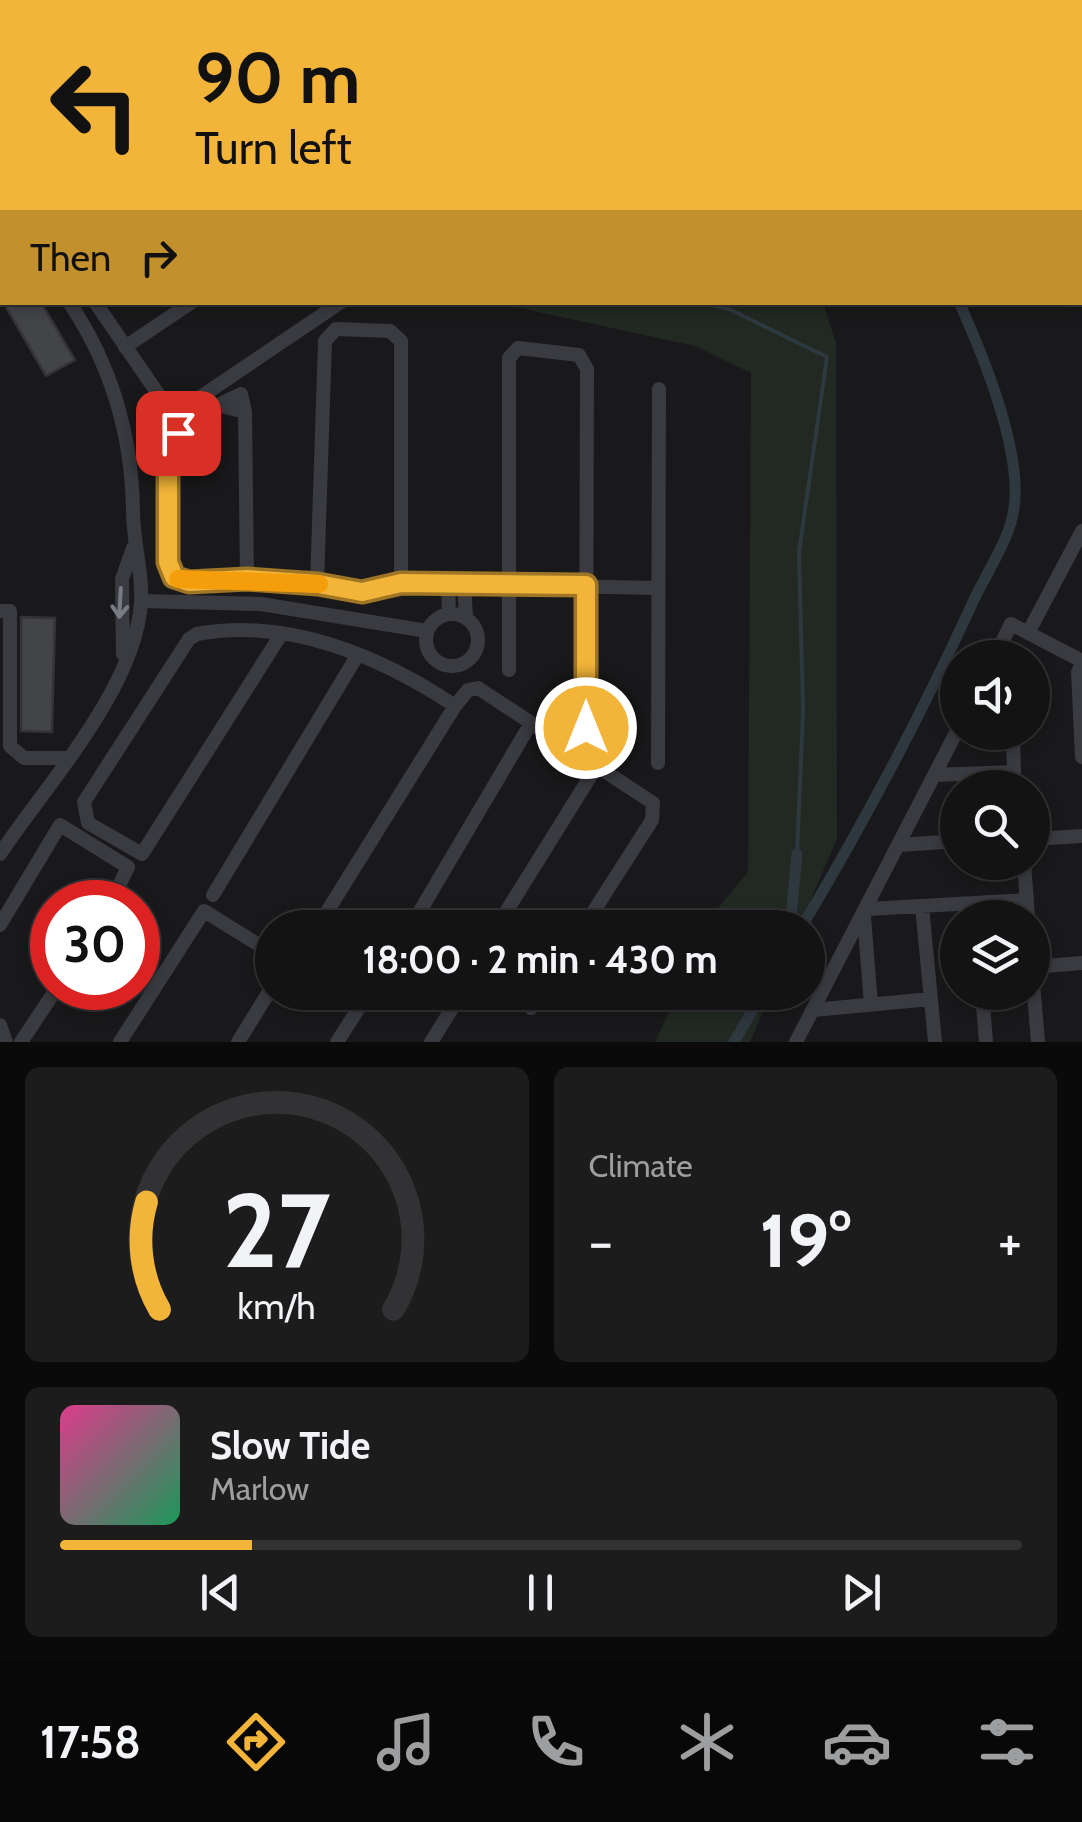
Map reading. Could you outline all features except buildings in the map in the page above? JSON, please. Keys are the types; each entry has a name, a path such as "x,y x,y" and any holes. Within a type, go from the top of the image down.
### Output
{"street":[{"path":"0,854 70,758 124,660 141,601 133,547 131,455 124,421 88,330 71,305"},
{"path":"97,305 167,407 177,413 338,305"},
{"path":"125,347 188,305"},
{"path":"318,584 325,341 336,329 390,331 401,341 401,583"},
{"path":"509,670 509,358 518,348 579,355 586,361 586,728"},
{"path":"658,764 659,389"},
{"path":"247,579 245,412 218,405 171,442 169,567 174,577 184,581 247,579 318,584 362,592 401,583 658,588"},
{"path":"1028,633 1082,531"},
{"path":"124,660 122,578 133,547"},
{"path":"449,613 456,583"},
{"path":"456,583 466,617 477,631 477,648 460,665 438,662 426,646 427,631 435,619 449,613 466,617"},
{"path":"141,601 262,604 427,631"},
{"path":"0,611 10,611 10,746 24,758 70,758"},
{"path":"1002,640 1010,624 1082,662 1078,672 1082,757"},
{"path":"78,836 88,823 84,802 189,639 204,632 282,633 357,656 425,686 455,706"},
{"path":"88,823 142,854 282,633"},
{"path":"213,895 357,656"},
{"path":"425,686 438,662"},
{"path":"329,910 455,706 468,690 478,688 650,797 654,814 594,910"},
{"path":"421,910 531,724"},
{"path":"825,988 947,750"},
{"path":"934,774 1014,772 1013,750"},
{"path":"507,910 598,764"},
{"path":"0,925 60,825 118,859 129,872 124,880"},
{"path":"1050,838 1082,836"},
{"path":"898,845 940,842"},
{"path":"118,859 128,846"},
{"path":"1025,880 1027,900"},
{"path":"922,906 935,1042"},
{"path":"866,912 940,907"},
{"path":"120,1042 204,911 255,942"},
{"path":"866,912 870,1004"},
{"path":"1050,967 1082,963"},
{"path":"825,1009 931,999"},
{"path":"20,1042 42,1010"},
{"path":"238,1042 258,1010"},
{"path":"338,1042 358,1010"},
{"path":"431,1042 451,1010"},
{"path":"796,1042 813,1010"},
{"path":"983,1010 986,1042"},
{"path":"1035,1010 1038,1042"},
{"path":"0,1026 6,1042"}],"shaded area":[{"path":"506,305 824,305 836,343 837,839 806,910 717,910 748,872 751,373 695,346"},
{"path":"670,1010 764,1010 750,1042 655,1042"}],"waterway":[{"path":"711,305 729,309 827,357 799,552 803,711 797,854"},
{"path":"811,910 912,728 1001,549 1013,514 1015,491 1008,436 990,377 960,305"},
{"path":"792,910 797,854"},
{"path":"734,1042 753,1010"}],"slow traffic":[{"path":"178,579 319,584"}],"route":[{"path":"178,433 171,442 168,460 168,562 178,580 247,579 318,584 362,592 401,583 586,585 586,728"}]}
